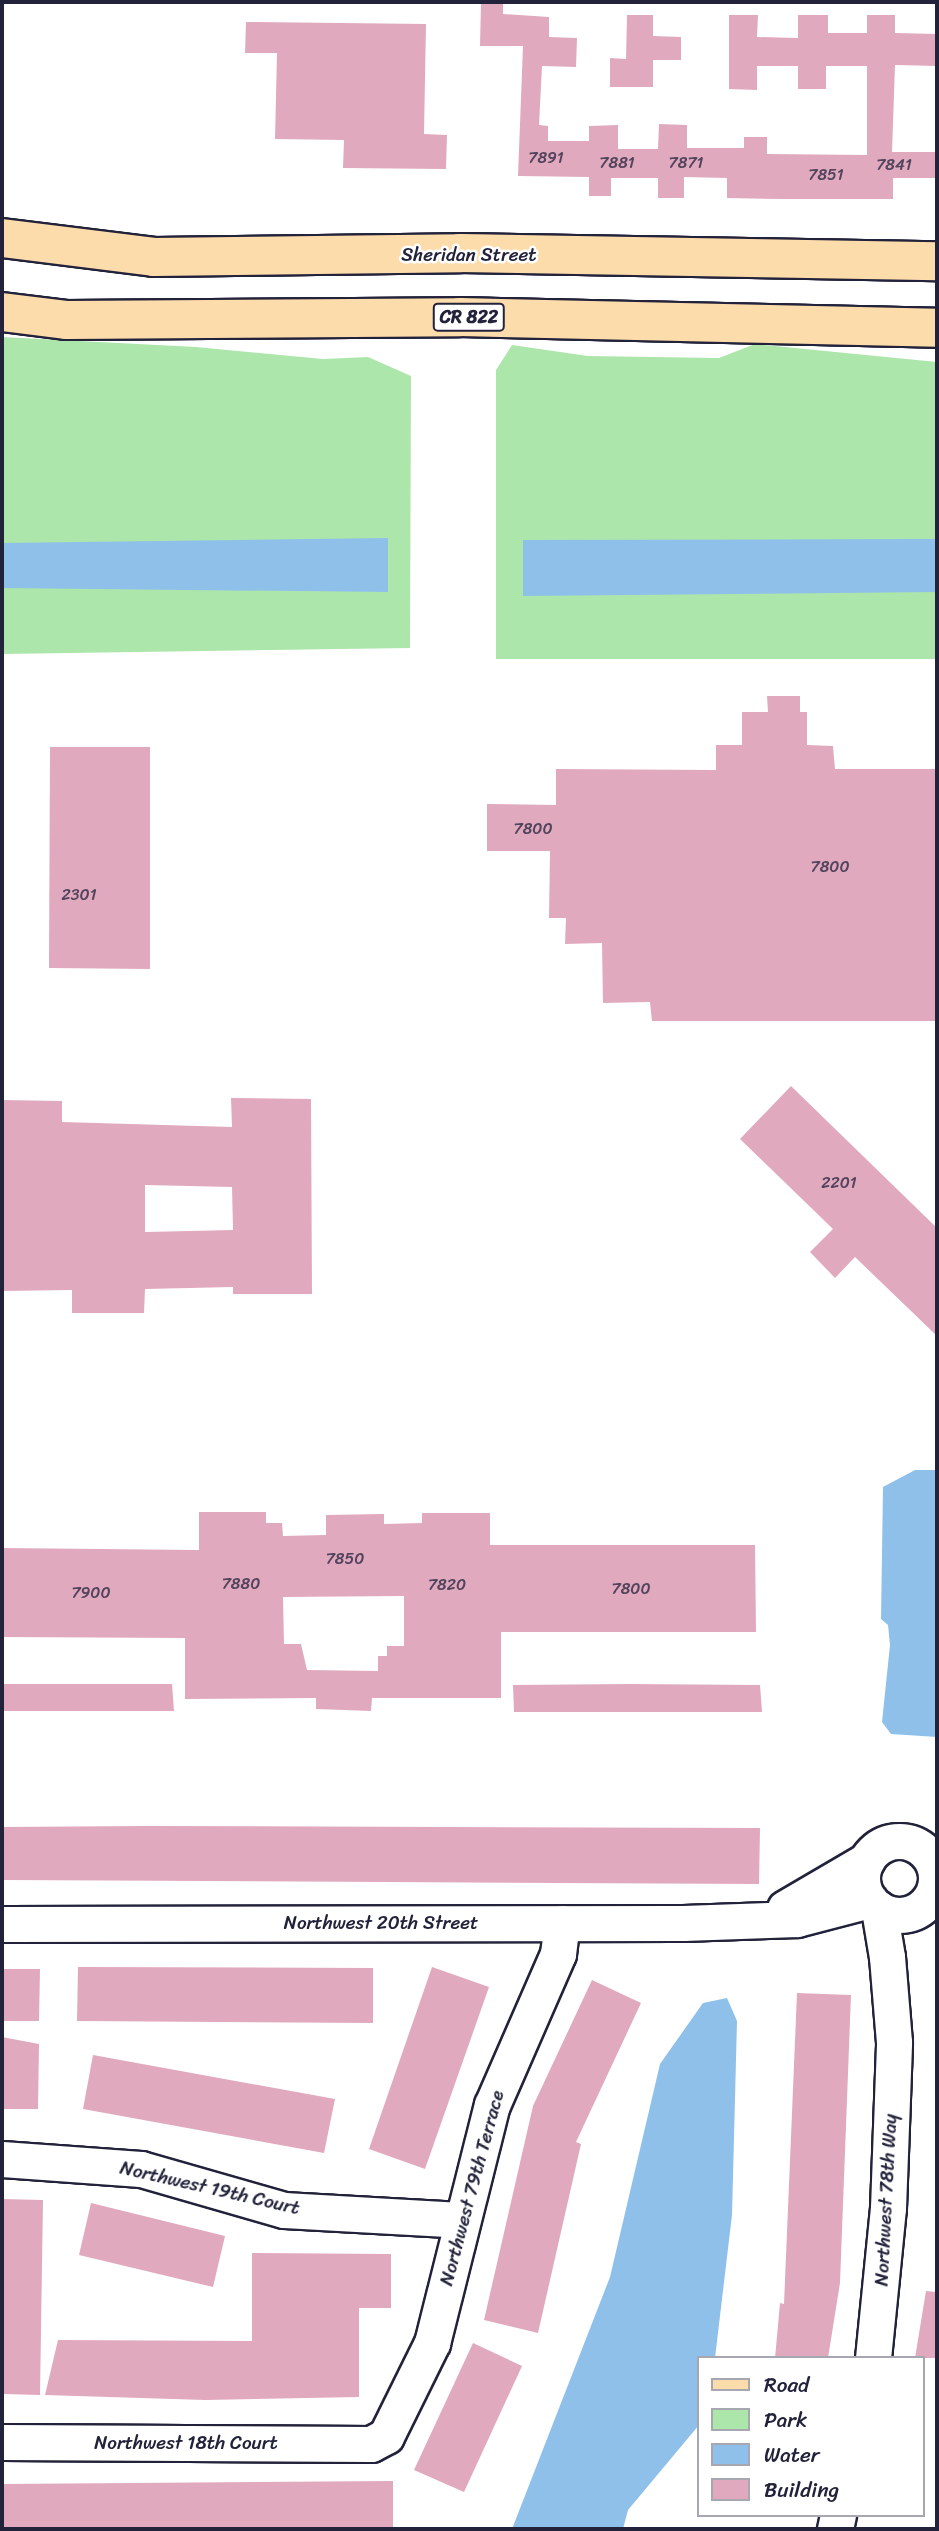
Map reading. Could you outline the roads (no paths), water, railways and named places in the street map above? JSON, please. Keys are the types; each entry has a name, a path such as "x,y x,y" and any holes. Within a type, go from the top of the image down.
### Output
{"main road":[{"name":"Sheridan Street","path":"2,238 155,257 460,253 937,261"},
{"name":"CR 822","path":"2,312 66,320 460,317 937,328"}],"street":[{"path":"898,1841 930,1850 936,1870 928,1900 889,1914 874,1905 862,1879 867,1860 876,1849 898,1841"},
{"name":"Northwest 20th Street","path":"760,1919 806,1899 867,1860"},
{"name":"Northwest 78th Way","path":"894,2042 928,1900"},
{"name":"Northwest 20th Street","path":"2,1924 562,1923 797,1919 874,1905"},
{"name":"Northwest 78th Way","path":"873,2356 888,2208 894,2042 887,1956 874,1905"},
{"name":"Northwest 79th Terrace","path":"371,2444 391,2427 432,2343 492,2105 558,1954 562,1923"},
{"name":"Northwest 19th Court","path":"2,2159 141,2169 284,2210 461,2220"},
{"name":"Northwest 18th Court","path":"2,2442 371,2444"}],"water":[{"path":"388,538 388,592 2,588 2,543"},
{"path":"937,539 937,592 523,596 523,540"},
{"path":"915,1470 937,1470 937,1737 891,1734 882,1722 890,1645 888,1625 881,1619 883,1487"},
{"path":"727,1998 737,2021 732,2215 715,2356 698,2356 698,2426 628,2510 623,2529 512,2529 610,2277 660,2064 703,2003"}]}
